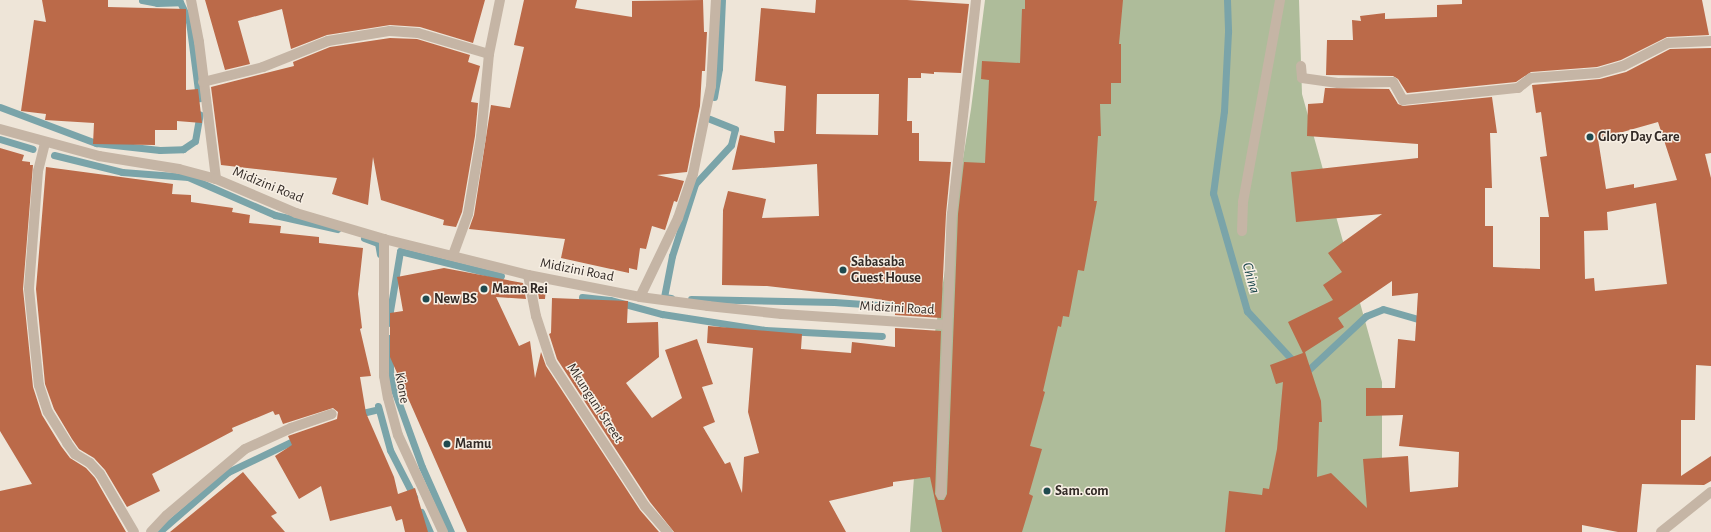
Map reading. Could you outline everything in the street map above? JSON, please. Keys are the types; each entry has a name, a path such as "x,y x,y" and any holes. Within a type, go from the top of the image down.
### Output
{"street":[{"name":"Midizini Road","path":"191,0 199,42 216,179"},
{"path":"453,255 468,214 481,137 489,54 500,0"},
{"path":"640,297 678,218 693,174 711,86 716,0"},
{"name":"Midizini Road","path":"941,494 952,214 976,0"},
{"path":"1242,231 1243,202 1280,0"},
{"path":"203,82 263,67 328,41 390,31 418,33 489,54"},
{"path":"1301,66 1302,78 1338,83 1393,82 1403,100 1518,88 1531,78 1598,73 1623,66 1668,43 1711,41"},
{"name":"Midizini Road","path":"0,129 45,143 99,156 178,169 216,179 296,213 384,239 453,255 528,275 640,297 782,314 947,325"},
{"path":"45,143 38,171 29,288 39,385 48,412 67,443 75,454 90,463 100,474 134,532"},
{"name":"Kione","path":"384,239 384,376 388,398 398,435 443,532"},
{"name":"Mkunguni Street","path":"528,275 536,316 551,362 645,506 668,532"},
{"path":"151,532 167,515 245,449 291,428 332,414"},
{"path":"1661,532 1711,492"}],"green space":[{"path":"985,0 1299,0 1302,94 1382,382 1382,532 910,532 916,450 971,109"}],"building":[{"path":"42,0 108,0 108,7 186,9 186,90 198,89 202,123 177,121 177,130 155,130 155,145 93,144 94,123 45,120 46,114 21,111 34,20 46,22"},
{"path":"205,0 485,0 473,43 420,27 390,25 327,35 291,49 282,9 238,21 250,64 225,70"},
{"path":"524,0 577,0 575,8 632,17 632,1 703,0 704,32 707,32 705,71 702,71 700,106 687,172 657,175 684,181 677,202 674,201 665,230 652,226 646,249 640,248 637,270 629,268 629,273 561,258 565,239 469,229 474,215 491,105 510,108 524,47 514,45"},
{"path":"816,0 907,0 969,4 961,73 921,73 921,78 908,78 907,121 912,121 912,133 919,133 919,161 951,162 946,214 941,318 895,315 895,302 870,298 767,286 722,285 723,210 728,191 766,199 762,218 819,216 817,164 732,170 740,135 775,143 774,131 784,131 786,86 755,81 761,8 815,13","holes":["817,94 879,94 878,135 816,134"]},
{"path":"1025,0 1123,0 1119,44 1121,44 1121,83 1111,83 1111,104 1100,104 1101,136 1098,136 1094,201 1097,201 1084,271 1078,270 1069,317 1063,316 1061,327 1058,326 1043,391 1045,392 1030,446 1042,449 1029,494 1033,496 1022,532 942,532 930,477 893,482 893,486 829,501 846,532 674,532 650,502 557,359 549,334 551,333 552,298 628,301 627,323 658,322 659,357 626,383 652,418 682,398 665,350 697,339 713,384 702,387 715,422 703,427 725,464 730,462 742,493 744,457 759,453 748,412 753,348 707,343 708,326 802,334 801,349 851,353 852,342 895,347 895,328 941,331 935,494 938,500 944,500 947,494 958,214 964,162 985,163 989,80 981,79 982,61 1020,63 1022,9 1025,9"},
{"path":"1462,0 1702,0 1709,35 1667,37 1621,60 1597,67 1531,72 1516,82 1407,93 1398,79 1393,76 1326,75 1327,40 1353,40 1352,20 1361,21 1360,16 1385,13 1385,19 1437,17 1437,5 1462,4"},
{"path":"390,38 417,39 470,55 468,62 480,66 471,102 478,103 475,136 462,212 456,227 443,225 444,220 381,200 373,157 368,205 332,194 337,178 221,165 211,87 294,66 293,62 330,47"},
{"path":"1711,48 1711,153 1705,154 1711,178 1711,366 1696,365 1695,420 1681,420 1681,476 1711,456 1711,481 1704,485 1642,484 1637,532 1618,532 1582,525 1582,532 1225,532 1229,491 1262,495 1263,488 1269,489 1277,449 1283,382 1276,384 1270,365 1303,353 1288,322 1333,300 1323,285 1342,272 1328,253 1382,214 1296,222 1291,172 1418,158 1418,144 1307,136 1308,104 1323,103 1325,88 1389,89 1398,104 1403,106 1492,97 1497,133 1490,133 1492,188 1485,188 1485,226 1493,226 1493,267 1540,269 1540,217 1549,217 1540,157 1547,156 1541,112 1536,113 1532,85 1600,79 1626,72 1670,49","holes":["1658,122 1677,180 1634,188 1634,184 1606,189 1598,139","1656,203 1667,284 1595,291 1594,278 1585,279 1584,231 1608,230 1607,212","1392,281 1392,296 1418,293 1415,341 1398,339 1395,388 1366,388 1366,416 1403,415 1399,446 1459,452 1458,487 1410,492 1408,456 1363,459 1367,508 1331,473 1317,477 1319,422 1322,422 1321,401 1305,352 1344,327 1338,318"]},
{"path":"0,148 24,155 22,161 30,162 30,165 33,165 23,289 33,387 42,415 70,458 86,468 95,478 126,532 0,532 0,491 32,484 0,431"},
{"path":"46,167 173,184 172,194 191,195 191,202 233,208 232,212 250,215 249,223 281,226 280,233 319,237 319,243 363,248 358,294 362,328 360,329 371,376 360,377 366,413 394,477 398,494 415,488 428,532 405,532 402,519 396,521 391,506 330,521 321,486 299,499 275,456 292,445 288,436 337,419 338,412 333,408 283,424 279,414 275,415 273,411 232,428 233,431 152,474 160,491 127,507 105,470 94,458 79,449 72,439 54,409 45,384 36,289"},
{"path":"444,268 523,283 526,299 496,297 519,346 530,341 535,378 541,352 546,366 640,510 659,532 467,532 390,357 390,313 403,311 397,277"},
{"path":"537,286 546,288 545,299 539,299"},
{"path":"243,472 277,513 271,516 285,532 170,532"}],"waterway":[{"path":"142,0 157,3 180,2 189,21 199,98"},
{"path":"714,97 719,68 722,0"},
{"name":"China","path":"1227,0 1228,32 1224,111 1213,193 1247,311 1296,364"},
{"path":"0,107 96,143 160,150 183,149 195,141 200,114"},
{"path":"671,298 664,297 672,256 695,184 731,145 735,129 710,119"},
{"path":"0,139 32,149"},
{"path":"54,155 122,172 188,177 275,215 337,229"},
{"path":"364,238 378,243 380,254"},
{"path":"388,323 400,251 501,276"},
{"path":"582,297 610,300 662,314 765,330 882,336"},
{"path":"691,299 834,302 893,306"},
{"path":"1304,374 1366,316 1383,309 1425,321"},
{"path":"389,338 390,372 393,387 422,467 451,532"},
{"path":"378,406 390,450 414,497"},
{"path":"358,414 376,410"},
{"path":"159,532 228,472 299,438"},
{"path":"421,512 430,532"}],"place":[{"name":"Glory Day Care","path":"1590,137"},
{"name":"Sabasaba Guest House","path":"843,270"},
{"name":"Mama Rei","path":"484,289"},
{"name":"New BS","path":"426,299"},
{"name":"Mamu","path":"447,444"},
{"name":"Sam. com","path":"1047,491"}]}
